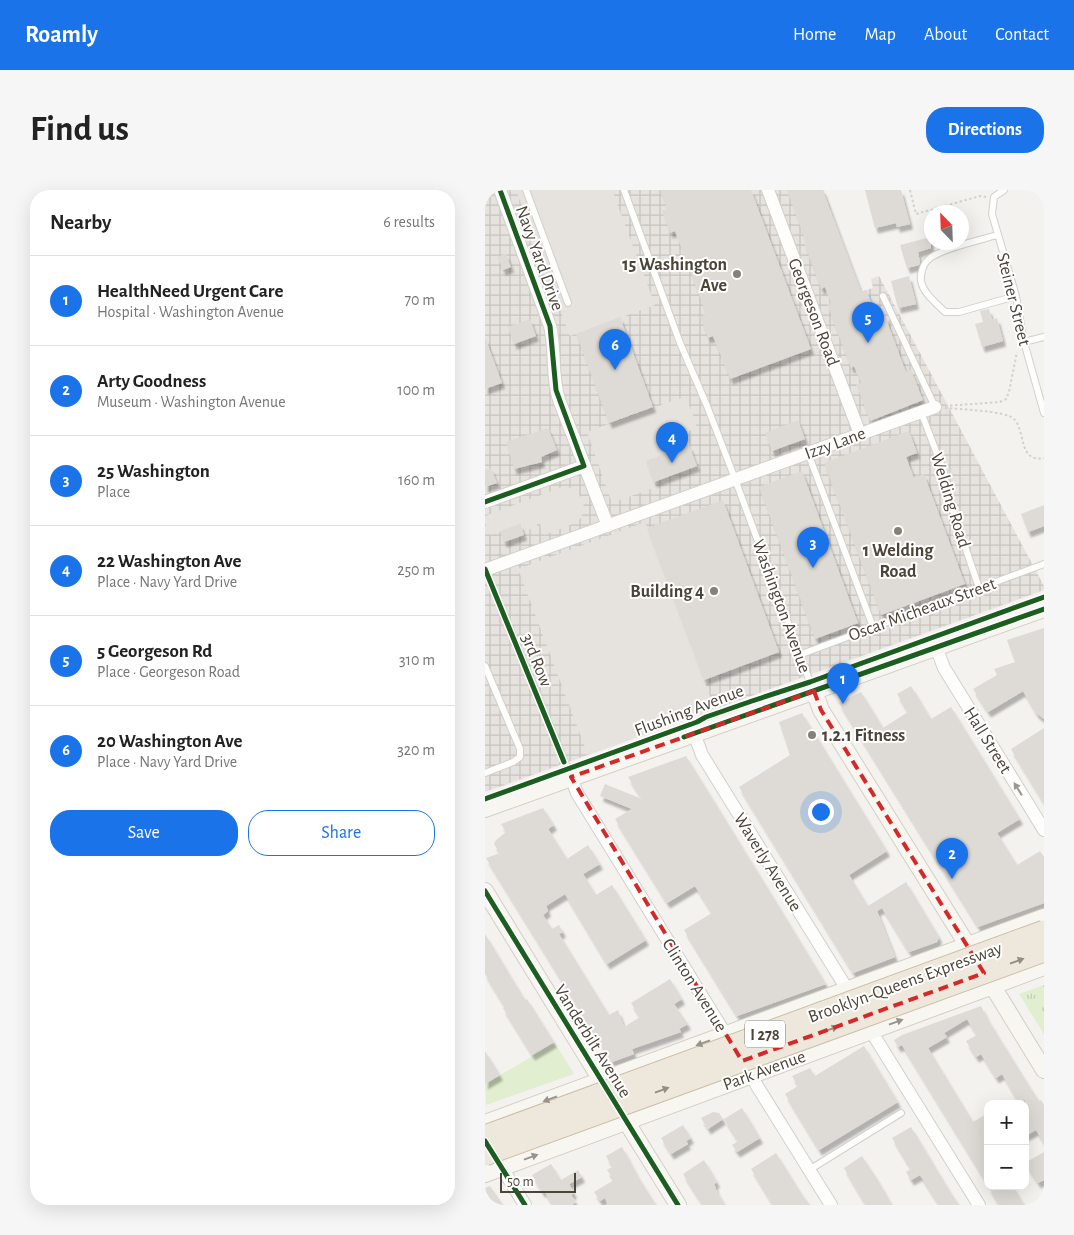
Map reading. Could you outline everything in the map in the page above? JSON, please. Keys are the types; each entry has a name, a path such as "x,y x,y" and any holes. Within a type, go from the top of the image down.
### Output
{"highway":[{"name":"Brooklyn-Queens Expressway","path":"488,1149 1044,931"},
{"name":"Brooklyn-Queens Expressway","path":"488,1149 1044,951"}],"main road":[{"name":"Flushing Avenue","path":"485,809 694,733 812,686 935,647 1044,609"},
{"name":"Washington Avenue","path":"812,686 821,710 1044,1070"},
{"name":"Vanderbilt Avenue","path":"485,891 678,1205"},
{"path":"485,1123 1044,917"},
{"name":"Park Avenue","path":"485,1174 488,1149 626,1122 1044,967"}],"street":[{"name":"Navy Yard Drive","path":"500,190 549,322 556,390 608,526"},
{"name":"Georgeson Road","path":"768,190 860,434"},
{"name":"Izzy Lane","path":"735,480 935,407"},
{"path":"485,502 584,466"},
{"path":"485,570 735,480"},
{"name":"Hall Street","path":"935,647 944,668 1044,830"},
{"name":"Waverly Avenue","path":"694,733 702,755 847,990"},
{"name":"Clinton Avenue","path":"571,777 577,793 831,1205"},
{"path":"871,1031 979,1205"},
{"path":"488,1149 525,1205"}],"lane":[{"path":"526,190 568,303"},
{"name":"Washington Avenue","path":"624,190 680,343 707,406 812,686"},
{"path":"994,197 1004,190"},
{"name":"Steiner Street","path":"994,197 992,214 1016,296 1025,342 1044,413"},
{"path":"997,235 937,254 927,260 922,271 921,281 931,298 945,312 959,312 1016,296"},
{"path":"883,296 935,407"},
{"path":"1025,342 1044,337"},
{"name":"Welding Road","path":"921,412 944,472 945,486 954,516 979,588"},
{"path":"807,453 873,627"},
{"name":"Oscar Micheaux Street","path":"799,655 1044,564"},
{"name":"3rd Row","path":"485,570 564,762"},
{"path":"485,666 520,749 520,757 513,762 485,773"},
{"name":"Clinton Avenue","path":"564,762 571,777"},
{"path":"809,1170 901,1113"}],"path":[{"path":"910,190 916,214 980,196 994,197"},
{"path":"935,407 1000,402 1006,399 1019,344 1025,342"},
{"path":"935,407 1003,414 1014,418 1020,427 1024,446 1028,454 1038,459 1044,458"}],"highlighted area":[{"path":"814,691 821,710 984,973 742,1061 571,777"}],"shaded area":[{"path":"485,190 824,190 860,292 873,288 871,279 879,276 1044,586 1044,590 485,792"},
{"path":"516,190 612,190 655,305 570,336"},
{"path":"686,396 697,427 685,433 689,445 646,461 656,487 612,503 587,432"},
{"path":"562,487 572,488 583,501 584,508 581,518 573,524 544,535 537,517 534,519 538,527 524,531 520,524 490,535 485,523 485,516"},
{"path":"645,522 715,709 588,755 518,569"}],"green space":[{"path":"1044,985 1044,1034 1019,994"},
{"path":"555,1043 574,1074 486,1105 485,1084"}],"building":[{"name":"15 Washington Ave","path":"660,190 751,190 811,349 730,379 713,336 708,338 700,317 706,314 675,231 670,233 662,211 667,209"},
{"path":"787,190 823,190 861,292 866,290 878,319 885,316 906,372 911,370 923,400 870,421 856,384 861,383 854,366 851,368 827,304 831,303 825,287 821,289"},
{"path":"865,190 901,190 910,224 897,227 896,223 875,228"},
{"path":"924,239 924,250 918,252 919,265 907,268 900,245"},
{"path":"506,254 511,267 503,270 497,257"},
{"path":"909,276 916,304 898,308 891,281"},
{"path":"989,309 992,320 997,318 1003,341 982,347 975,324 983,322 980,311"},
{"path":"620,317 653,407 609,423 576,334"},
{"path":"530,319 536,336 514,344 508,327"},
{"path":"485,337 502,383 485,389"},
{"path":"798,420 805,439 772,451 765,433"},
{"path":"548,428 557,450 541,457 542,462 514,469 506,442"},
{"name":"1 Welding Road","path":"909,431 917,453 906,457 914,478 924,474 965,584 881,615 824,463"},
{"path":"689,445 697,466 654,482 646,461"},
{"path":"491,468 497,483 485,487 485,470"},
{"path":"802,471 858,623 815,639 759,487"},
{"name":"Building 4","path":"723,500 779,652 704,680 647,528"},
{"path":"1044,505 1044,526 1028,532 1021,514"},
{"path":"520,524 524,535 504,542 500,531"},
{"path":"1044,628 1044,719 1036,713 1023,691 988,712 973,689 997,675 994,669 1015,662 1007,640"},
{"path":"911,686 931,719 951,707 1020,819 997,833 1017,865 1040,851 1044,857 1044,903 978,927 839,703 861,692 883,728 908,712 897,694"},
{"path":"802,713 887,851 849,875 868,906 906,882 939,937 937,942 909,952 882,908 877,911 895,957 853,973 739,787 790,755 779,722"},
{"path":"1044,728 1044,803 1011,749"},
{"path":"686,756 826,984 737,1016 684,930 712,913 695,886 667,903 615,819 632,809 600,796 605,784 642,799 628,777"},
{"path":"543,808 554,825 548,829 567,859 588,845 600,864 583,874 596,895 612,885 646,940 607,964 565,894 546,906 548,911 543,915 552,929 559,925 563,932 559,934 609,1015 618,1010 624,1027 640,1017 631,1003 670,979 682,999 674,1004 688,1024 679,1029 681,1032 632,1049 634,1054 612,1062 486,858 500,853 494,844 506,832 501,824"},
{"path":"485,934 525,1000 527,999 554,1042 532,1055 485,974"},
{"path":"981,1006 1026,1081 1039,1101 1041,1100 1044,1105 1044,1143 1036,1130 1029,1134 1029,1100 1017,1100 1002,1074 996,1078 981,1054 976,1057 966,1041 977,1035 967,1019 944,1033 947,1037 928,1048 973,1122 984,1115 984,1178 902,1045 898,1047 894,1040 902,1035"},
{"path":"864,1046 898,1102 819,1150 785,1094 798,1086 792,1076 810,1068 815,1076"},
{"path":"485,1051 500,1075 485,1084"},
{"path":"742,1108 760,1138 737,1152 732,1145 738,1141 724,1119"},
{"path":"713,1112 719,1113 723,1119 708,1129 701,1118"},
{"path":"683,1125 691,1138 686,1141 688,1144 671,1154 661,1138"},
{"path":"911,1127 959,1205 939,1205 920,1175 911,1180 906,1172 911,1169 892,1138"},
{"path":"622,1147 656,1205 608,1205 605,1198 600,1201 594,1192 614,1180 607,1170 612,1167 606,1156"},
{"path":"1044,1152 1044,1180 1038,1183 1029,1169 1029,1161"},
{"path":"776,1153 810,1205 773,1205 751,1169"},
{"path":"862,1156 892,1205 866,1205 844,1168"},
{"path":"704,1160 717,1182 714,1184 715,1188 725,1205 703,1205 683,1174"},
{"path":"551,1164 561,1180 578,1170 582,1177 569,1184 574,1193 571,1195 576,1202 572,1205 553,1205 544,1191 542,1192 532,1175"},
{"path":"490,1186 503,1205 485,1205 485,1188"},
{"path":"990,1190 1015,1190 1024,1205 999,1205"}],"cycle path":[{"path":"485,502 584,466 556,390 550,326 500,190"},
{"path":"485,569 564,762"},
{"path":"485,799 697,722 706,717 810,682 1044,597"},
{"path":"684,737 1044,609"},
{"path":"485,891 678,1205"},
{"path":"485,1141 525,1205"}],"place":[{"name":"15 Washington Ave","path":"737,274"},
{"name":"5 Georgeson Rd","path":"868,343"},
{"name":"20 Washington Ave","path":"615,370"},
{"name":"22 Washington Ave","path":"672,463"},
{"name":"1 Welding Road","path":"898,531"},
{"name":"25 Washington","path":"813,568"},
{"name":"Building 4","path":"714,591"},
{"name":"HealthNeed Urgent Care","path":"843,704"},
{"name":"1.2.1 Fitness","path":"812,735"},
{"name":"Arty Goodness","path":"952,879"}]}
